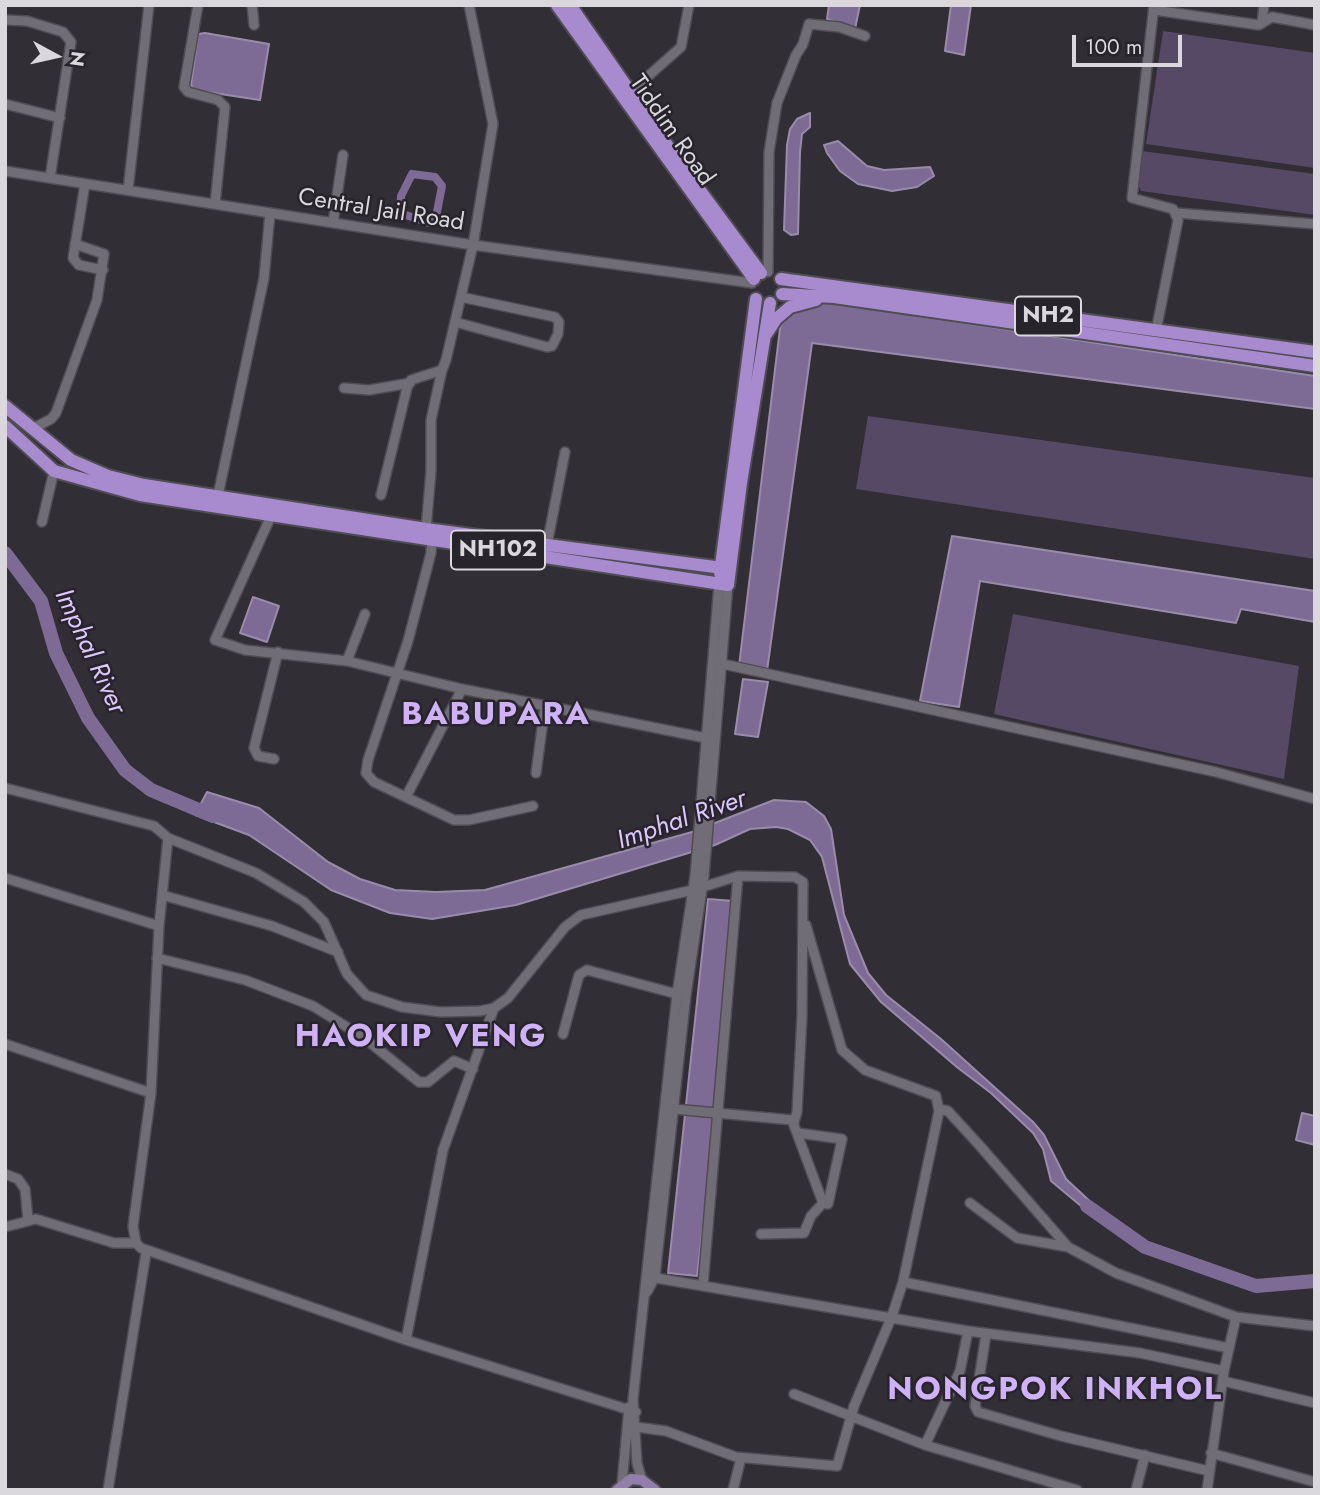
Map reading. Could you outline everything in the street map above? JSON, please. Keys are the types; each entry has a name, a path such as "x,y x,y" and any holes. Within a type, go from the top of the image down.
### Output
{"highway":[{"name":"Tiddim Road","path":"557,5 629,99"},
{"name":"NH2","path":"570,5 629,99 759,277 756,299"},
{"name":"NH2","path":"759,277 1315,352"},
{"path":"726,568 770,303 782,294 781,279"},
{"name":"NH2","path":"782,294 834,297 1315,366"},
{"path":"765,337 776,320 790,307 834,297"},
{"path":"724,584 756,299 770,303"},
{"name":"NH102","path":"5,406 34,428 59,453 93,471 271,516 429,535"},
{"name":"NH102","path":"5,426 54,471 140,495 217,503 619,562 724,584"},
{"name":"NH102","path":"619,562 726,568"}],"main road":[{"path":"620,1487 642,1480 654,1490"}],"street":[{"path":"128,190 149,5"},
{"path":"198,5 184,87 188,92 218,100 225,107 215,204"},
{"path":"253,5 254,25"},
{"path":"470,5 493,124 473,245 430,420 431,471 426,575 366,773 374,782 460,820 533,806"},
{"path":"629,99 646,78 681,47 689,5"},
{"path":"1262,23 1264,5"},
{"path":"1315,25 1272,18 1259,25 1154,8 1132,198 1173,209 1177,213 1315,224"},
{"path":"5,20 27,21 63,32 70,38 71,47 50,178"},
{"path":"759,277 769,152 777,103 809,24 839,27 865,36"},
{"path":"5,104 60,118"},
{"path":"333,223 343,155"},
{"name":"Central Jail Road","path":"5,171 473,245 759,277"},
{"path":"86,184 74,262 103,270"},
{"path":"217,503 264,278 270,213"},
{"path":"1156,331 1177,213"},
{"path":"34,428 51,419 56,413 91,318 103,270 102,251 75,244"},
{"path":"455,323 547,347 552,346 558,334 559,322 555,317 461,297"},
{"path":"344,388 369,390 410,383 442,370"},
{"path":"381,495 410,383"},
{"path":"546,551 565,452"},
{"path":"42,523 54,471"},
{"path":"271,516 215,640 245,650 347,661 462,689 706,738"},
{"path":"620,1487 674,1109 710,801 723,664 724,584"},
{"path":"650,1277 677,994 693,890 700,879 699,798 724,584"},
{"path":"347,661 365,614"},
{"path":"274,759 258,756 254,748 278,652"},
{"path":"723,664 1216,772 1315,799"},
{"path":"406,797 462,689"},
{"path":"536,773 545,706"},
{"path":"5,788 154,826 168,838 257,873 304,902 324,922 352,982 374,999 401,1007 461,1014 494,1008 508,998 573,920 593,912 693,890"},
{"path":"168,838 159,926 151,1093 133,1226 136,1243 146,1253 632,1411"},
{"path":"700,879 737,876 800,878 803,885 797,1112 794,1122 823,1203"},
{"path":"703,1285 737,876"},
{"path":"5,878 159,926"},
{"path":"162,895 272,926 338,952"},
{"path":"636,1427 666,1431 741,1458 837,1466 850,1417 892,1316 903,1282 939,1111 939,1100 936,1096 865,1070 842,1050 803,914"},
{"path":"158,958 244,980 313,1006 363,1037 419,1082 428,1082 454,1061 473,1069"},
{"path":"563,1034 579,975 587,970 677,994"},
{"path":"406,1339 443,1150 494,1008"},
{"path":"5,1044 151,1093"},
{"path":"674,1109 794,1122"},
{"path":"939,1111 948,1111 1068,1247"},
{"path":"761,1234 804,1233 811,1216 823,1203 831,1201 842,1139 798,1133"},
{"path":"5,1174 18,1179 25,1189 28,1219"},
{"path":"970,1203 1017,1238 1068,1247 1116,1273 1236,1317 1315,1326"},
{"path":"5,1227 28,1219 45,1220 114,1243 136,1243"},
{"path":"108,1490 146,1253"},
{"path":"650,1277 986,1334 1058,1340 1140,1353 1224,1371"},
{"path":"903,1282 1229,1348"},
{"path":"1207,1490 1224,1371 1236,1317"},
{"path":"925,1445 960,1371 968,1331"},
{"path":"986,1334 975,1406 978,1412 1061,1436 1209,1471"},
{"path":"1223,1381 1315,1403"},
{"path":"793,1394 925,1445 1077,1490"},
{"path":"632,1411 636,1427 637,1463 642,1480"},
{"path":"1211,1454 1315,1482"},
{"path":"1136,1490 1145,1455"},
{"path":"733,1490 741,1458"}],"shaded area":[{"path":"829,5 860,5 855,29 827,19"},
{"path":"951,5 971,5 964,55 945,51"},
{"path":"1163,31 1315,53 1315,168 1146,144"},
{"path":"198,34 269,44 260,100 194,90 191,85"},
{"path":"810,113 810,127 802,134 800,152 798,234 791,235 784,230 787,145 790,129 797,119"},
{"path":"838,141 867,166 884,170 930,167 934,176 917,187 892,191 858,184 840,171 827,153 824,145"},
{"path":"1142,151 1315,174 1315,215 1141,191 1138,184"},
{"path":"825,302 1315,376 1315,409 812,343 767,671 739,666 781,320 788,313 814,303"},
{"path":"868,416 1315,478 1315,559 856,489"},
{"path":"952,536 1315,591 1315,622 1241,609 1236,623 980,581 959,707 920,701"},
{"path":"253,597 279,606 267,642 240,633"},
{"path":"1013,614 1299,666 1284,779 994,714"},
{"path":"743,679 768,682 758,737 735,734"},
{"path":"207,792 259,808 328,862 360,879 395,890 436,892 485,890 692,832 774,800 806,802 824,816 831,829 844,915 868,973 886,995 941,1039 1033,1122 1044,1135 1066,1179 1108,1218 1087,1211 1051,1181 1043,1149 1033,1133 991,1093 881,1002 850,964 822,857 810,840 788,829 750,829 715,845 516,905 432,919 390,913 331,890 249,835 195,815"},
{"path":"708,899 734,901 717,1106 697,1276 668,1273"},
{"path":"1302,1113 1315,1116 1315,1145 1296,1140"}],"waterway":[{"path":"412,174 435,177 442,186 437,212 429,223 400,213 401,196 412,174"},
{"name":"Imphal River","path":"5,553 41,601 56,653 88,718 125,770 151,790 213,816"},
{"name":"Imphal River","path":"1087,1206 1145,1247 1256,1286 1315,1281"}],"district":[{"name":"BABUPARA","path":"496,716"},
{"name":"HAOKIP VENG","path":"421,1038"},
{"name":"NONGPOK INKHOL","path":"1055,1391"}]}
